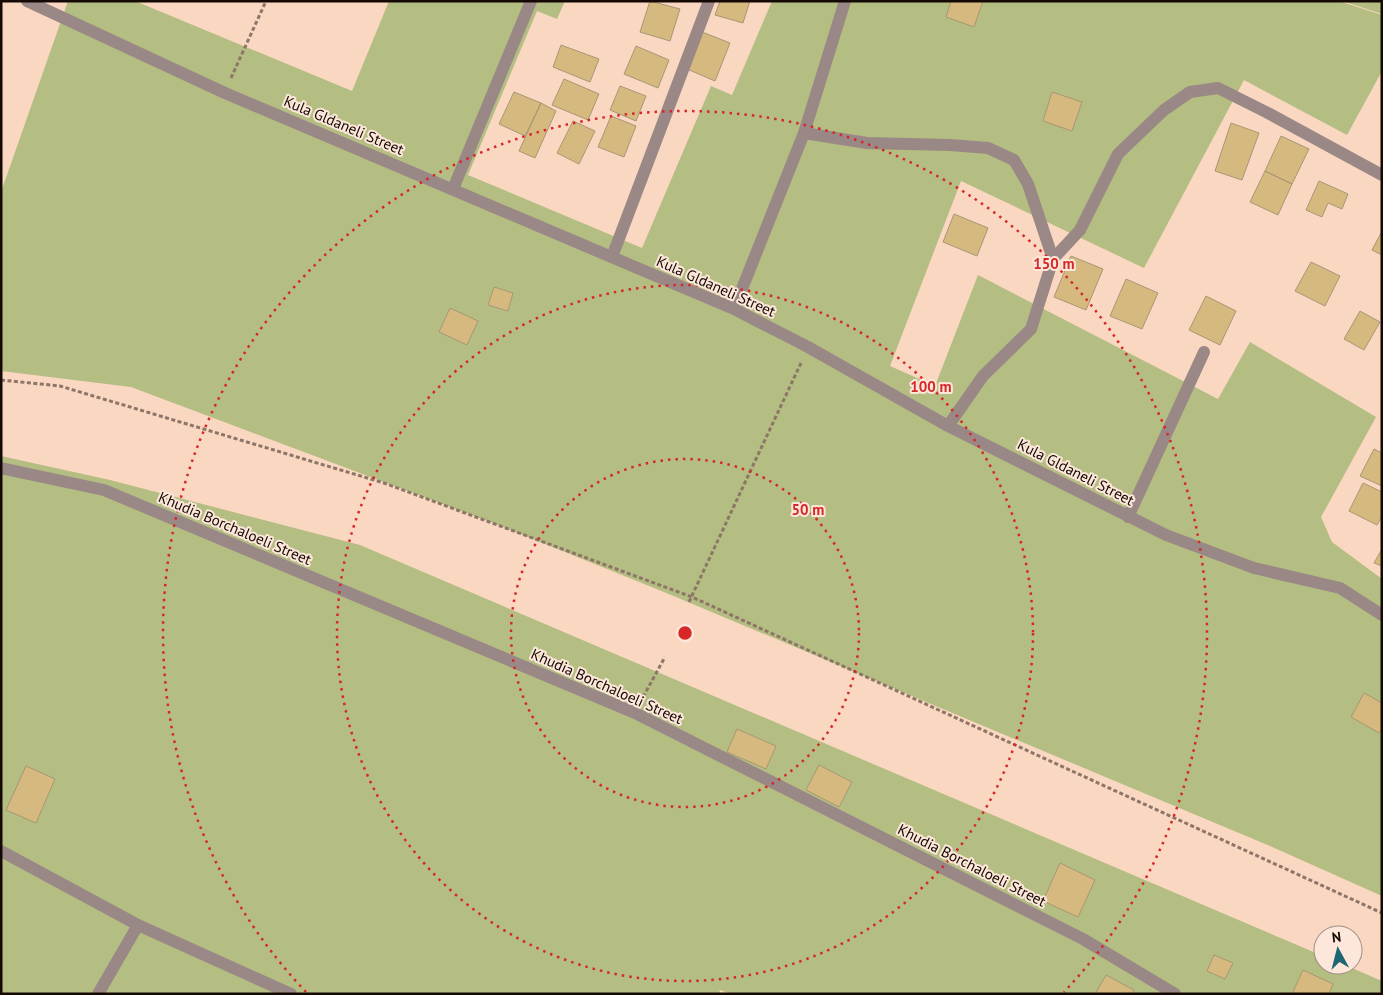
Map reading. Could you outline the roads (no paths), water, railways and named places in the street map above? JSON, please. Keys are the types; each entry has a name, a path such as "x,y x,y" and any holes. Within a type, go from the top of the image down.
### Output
{"street":[{"name":"Kula Gldaneli Street","path":"27,1 225,93 734,309 808,347 948,426 1166,535 1254,568 1340,588 1382,615"},
{"path":"453,189 531,1"},
{"path":"612,257 709,1"},
{"path":"734,309 804,133 845,1"},
{"path":"948,426 983,376 1031,329 1052,259 1080,230 1118,154 1164,110 1190,92 1218,88 1382,175"},
{"path":"804,133 867,143 988,148 1014,160 1028,184 1052,259"},
{"path":"1128,517 1204,352"},
{"name":"Khudia Borchaloeli Street","path":"1,468 104,490 635,713 1083,939 1175,994"},
{"path":"1,851 138,925 291,994"},
{"path":"98,994 138,925"}]}
